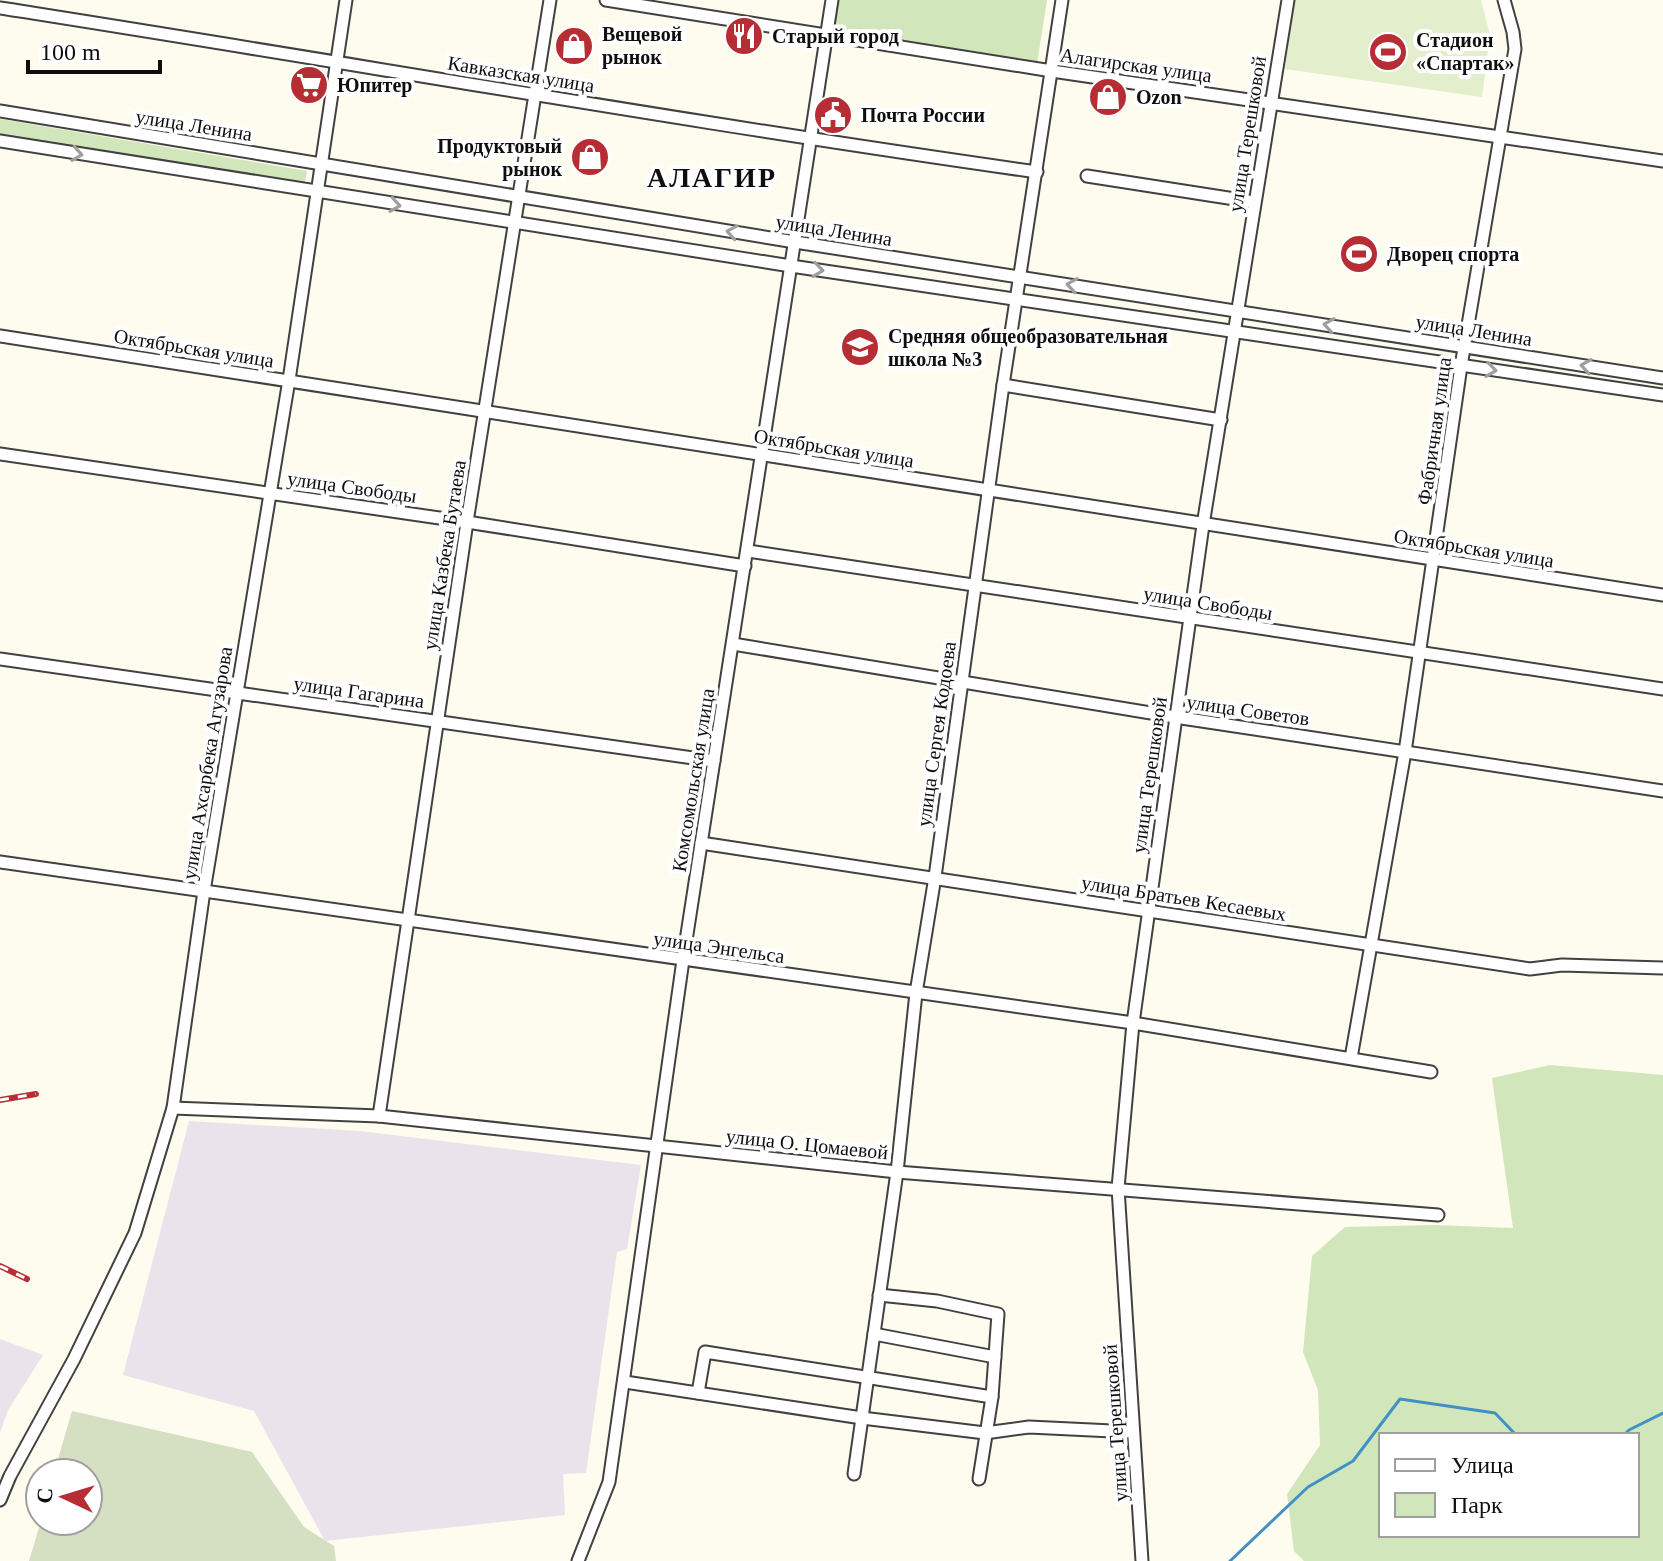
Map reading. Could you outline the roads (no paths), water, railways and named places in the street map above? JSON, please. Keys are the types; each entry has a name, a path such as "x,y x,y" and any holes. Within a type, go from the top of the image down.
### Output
{"street":[{"name":"улица Ахсарбека Агузарова","path":"0,1500 74,1359 135,1233 173,1108 204,891 271,493 346,0"},
{"name":"улица Казбека Бутаева","path":"379,1116 467,522 550,0"},
{"name":"Алагирская улица","path":"606,0 1052,71 1663,161"},
{"name":"Комсомольская улица","path":"578,1561 609,1482 683,960 832,0"},
{"name":"улица Сергея Кодоева","path":"854,1474 897,1172 916,993 1062,0"},
{"name":"улица Терешковой","path":"1142,1561 1118,1188 1133,1023 1203,525 1288,0"},
{"name":"Фабричная улица","path":"1351,1058 1405,752 1464,346 1515,49 1504,0"},
{"name":"Кавказская улица","path":"0,8 336,60 812,140 1037,172"},
{"name":"улица Ленина","path":"0,111 795,242 1663,378"},
{"name":"улица Ленина","path":"0,141 791,266 1663,395"},
{"path":"1087,176 1254,202"},
{"name":"Октябрьская улица","path":"0,336 1663,595"},
{"path":"1003,385 1221,420"},
{"name":"улица Свободы","path":"0,454 745,566"},
{"name":"улица Свободы","path":"748,551 1663,689"},
{"name":"улица Советов","path":"733,644 1175,717 1663,791"},
{"name":"улица Гагарина","path":"0,659 714,761"},
{"name":"улица Братьев Кесаевых","path":"701,843 1530,969 1562,965 1663,968"},
{"name":"улица Энгельса","path":"0,862 1133,1023 1431,1072"},
{"name":"улица О. Цомаевой","path":"173,1108 379,1116 897,1172 1438,1215"},
{"path":"879,1295 937,1301 998,1314 992,1397 979,1479"},
{"path":"874,1334 995,1357"},
{"path":"698,1393 705,1352 992,1397"},
{"path":"625,1382 862,1418 985,1433 1029,1427 1133,1432"}],"waterway":[{"path":"1230,1561 1308,1487 1353,1461 1400,1399 1495,1413 1514,1433"},
{"path":"1626,1433 1663,1413"}],"railway":[{"path":"0,1100 36,1094"},
{"path":"0,1266 27,1279"}],"place":[{"name":"Старый город","path":"744,36"},
{"name":"Вещевой рынок","path":"574,46"},
{"name":"Стадион «Спартак»","path":"1388,52"},
{"name":"Юпитер","path":"309,85"},
{"name":"Ozon","path":"1108,97"},
{"name":"Почта России","path":"833,115"},
{"name":"Продуктовый рынок","path":"590,157"},
{"name":"Дворец спорта","path":"1359,254"},
{"name":"Средняя общеобразовательная школа №3","path":"860,347"}],"district":[{"name":"АЛАГИР","path":"712,177"}]}
